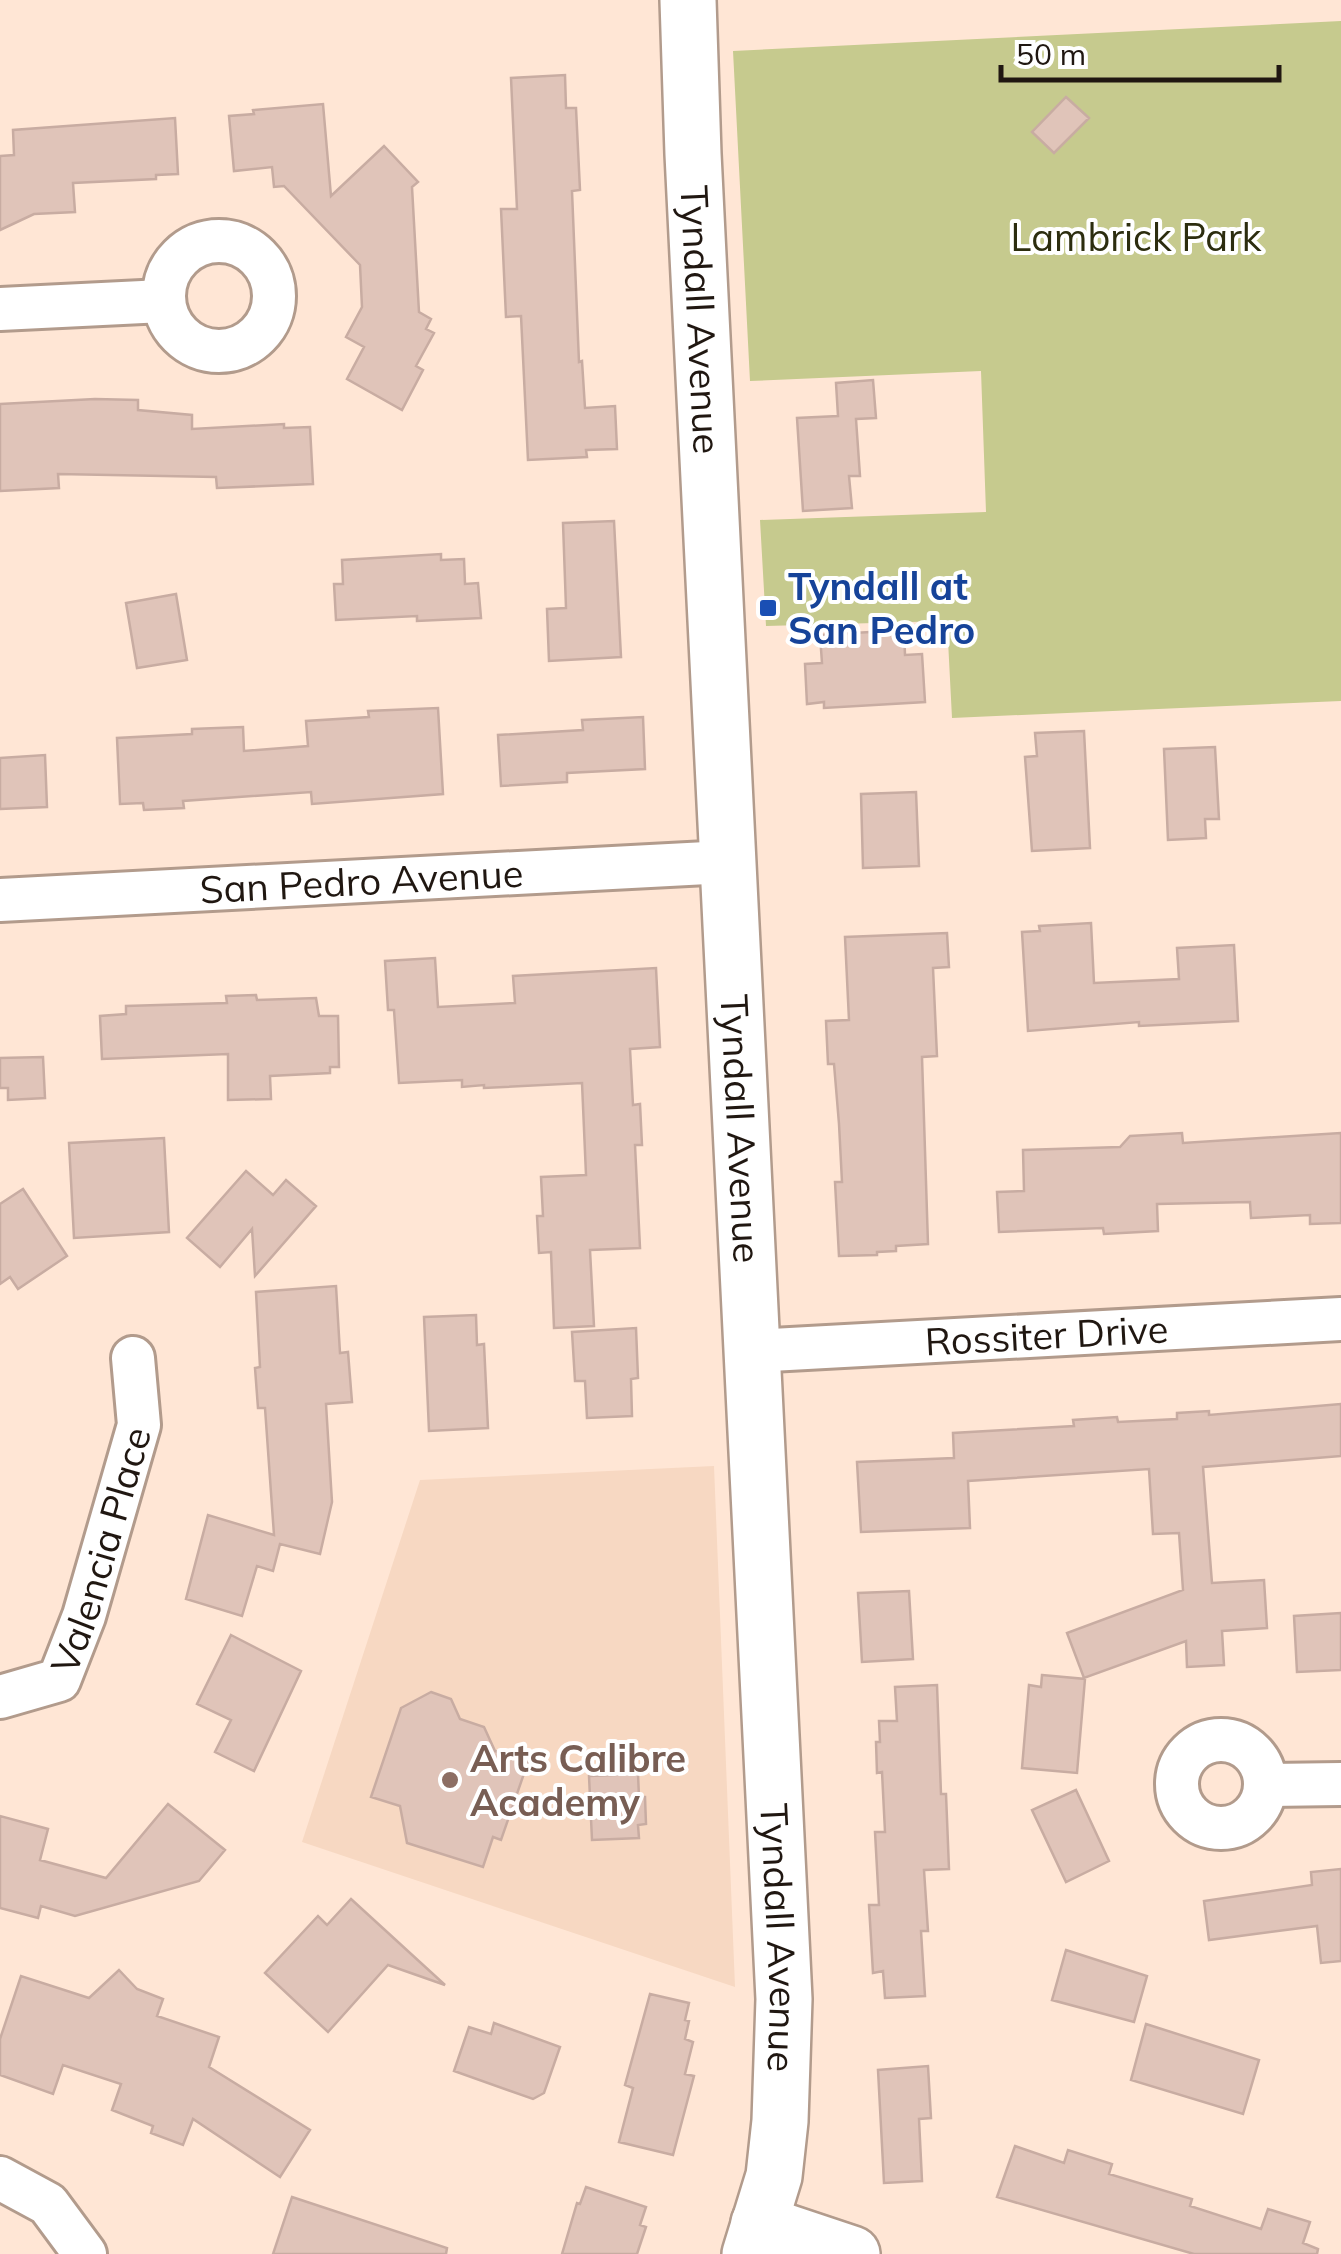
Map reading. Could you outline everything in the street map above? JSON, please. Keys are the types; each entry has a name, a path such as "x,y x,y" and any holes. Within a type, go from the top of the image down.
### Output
{"street":[{"name":"Tyndall Avenue","path":"688,0 726,862 784,1999 774,2176 754,2238"},
{"path":"0,309 163,301"},
{"name":"San Pedro Avenue","path":"0,900 726,862"},
{"name":"Rossiter Drive","path":"752,1351 1341,1319"},
{"name":"Valencia Place","path":"0,1697 60,1680 84,1616 139,1425 133,1358"},
{"path":"1265,1785 1341,1784"},
{"path":"0,2178 48,2204 85,2254"},
{"path":"754,2238 852,2254"}],"shaded area":[{"path":"714,1466 735,1987 302,1842 420,1480"}],"green space":[{"name":"Lambrick Park","path":"1341,21 1341,701 952,718 947,621 766,626 760,520 986,512 981,371 750,381 733,51"}],"building":[{"path":"565,75 566,108 576,108 580,190 572,191 579,362 582,361 585,408 615,406 617,449 586,450 587,457 528,460 521,316 506,317 501,209 517,209 511,78"},
{"path":"1066,97 1089,118 1054,153 1032,132"},
{"path":"323,104 331,196 384,146 418,182 412,187 419,312 431,319 426,329 434,333 416,366 423,370 402,410 347,379 364,347 346,337 362,307 360,265 284,186 274,187 272,167 234,171 229,116"},
{"path":"175,118 178,174 156,175 156,179 73,183 75,212 34,214 0,230 0,156 14,155 13,130"},
{"path":"873,380 876,418 856,419 860,476 849,476 852,508 803,511 797,418 838,416 836,383"},
{"path":"138,400 138,410 192,415 192,429 284,424 284,428 310,427 313,484 217,488 216,477 58,474 59,488 0,491 0,404"},
{"path":"614,521 621,657 549,661 547,609 566,608 563,523"},
{"path":"441,554 441,560 464,559 465,584 478,583 481,618 336,620 334,584 343,584 342,560"},
{"path":"176,594 187,660 137,668 126,603"},
{"path":"904,630 905,655 922,654 925,702 824,708 824,702 807,704 805,664 822,663 820,635"},
{"path":"438,708 443,794 312,804 311,792 183,801 184,808 144,810 143,803 120,804 117,738 243,727 244,751 308,746 306,721 369,717 368,711"},
{"path":"643,717 645,769 567,773 567,782 501,786 498,735 583,730 582,720"},
{"path":"1084,731 1090,848 1032,851 1025,757 1037,756 1035,733"},
{"path":"1215,747 1219,819 1205,819 1206,838 1168,840 1164,749"},
{"path":"45,755 47,807 0,809 0,758"},
{"path":"916,792 919,866 863,868 861,794"},
{"path":"1091,923 1094,983 1179,979 1177,948 1234,945 1238,1021 1139,1026 1139,1022 1028,1031 1022,932 1040,931 1039,926"},
{"path":"947,933 949,967 933,968 937,1056 922,1057 928,1244 896,1246 896,1251 877,1255 839,1256 835,1182 842,1182 839,1124 834,1064 828,1064 826,1021 849,1020 845,937"},
{"path":"435,958 438,1007 515,1003 513,976 656,968 660,1047 630,1049 633,1105 640,1104 642,1145 635,1145 640,1248 590,1250 594,1326 554,1328 551,1252 539,1253 537,1216 543,1216 541,1177 586,1175 582,1083 484,1088 462,1087 462,1080 399,1083 394,1010 388,1010 385,961"},
{"path":"256,995 257,1000 316,998 319,1016 338,1016 339,1067 330,1067 330,1073 270,1076 271,1099 228,1100 228,1054 102,1059 100,1016 126,1014 126,1006 227,1003 226,996"},
{"path":"43,1057 45,1098 8,1100 8,1088 0,1088 0,1058"},
{"path":"1182,1133 1183,1143 1341,1133 1341,1223 1310,1224 1310,1215 1251,1218 1250,1202 1157,1204 1158,1231 1104,1234 1103,1228 999,1232 997,1192 1024,1191 1023,1150 1120,1147 1130,1136"},
{"path":"164,1138 169,1232 74,1238 69,1143"},
{"path":"246,1171 273,1195 286,1180 316,1206 255,1276 252,1229 220,1267 187,1238"},
{"path":"23,1189 67,1256 18,1289 10,1277 0,1284 0,1204"},
{"path":"336,1286 340,1353 348,1352 352,1402 326,1404 332,1502 320,1554 280,1544 273,1571 257,1566 242,1616 186,1599 208,1515 274,1535 265,1408 258,1408 255,1368 260,1367 256,1292"},
{"path":"476,1315 477,1345 484,1344 488,1428 429,1431 424,1317"},
{"path":"636,1328 638,1378 631,1379 632,1416 587,1418 585,1381 575,1381 572,1332"},
{"path":"1341,1404 1341,1456 1203,1467 1212,1583 1264,1580 1267,1628 1222,1631 1224,1665 1187,1667 1186,1641 1084,1678 1067,1633 1183,1590 1179,1533 1153,1534 1149,1469 968,1481 970,1528 861,1532 857,1462 954,1458 953,1433 1074,1426 1073,1420 1177,1419 1177,1413 1209,1411 1209,1415"},
{"path":"909,1591 913,1659 862,1662 858,1593"},
{"path":"1341,1613 1341,1670 1297,1672 1294,1616"},
{"path":"231,1635 301,1671 254,1771 215,1752 231,1720 197,1704"},
{"path":"1042,1675 1085,1679 1077,1773 1022,1768 1029,1685 1041,1687"},
{"path":"937,1685 941,1794 946,1794 949,1869 924,1870 928,1931 921,1931 925,1996 885,1998 883,1971 873,1973 869,1905 879,1905 875,1832 885,1832 882,1772 877,1773 879,1721 897,1721 895,1687"},
{"name":"Arts Calibre Academy","path":"431,1692 451,1699 460,1719 484,1727 495,1751 528,1762 501,1840 493,1837 483,1867 407,1843 400,1806 371,1797 401,1708"},
{"path":"638,1774 639,1797 645,1797 646,1824 638,1825 639,1838 592,1840 589,1776"},
{"path":"1076,1790 1109,1861 1066,1882 1032,1810"},
{"path":"168,1804 225,1850 199,1881 75,1916 41,1906 38,1918 0,1908 0,1816 48,1829 40,1860 106,1878"},
{"path":"1341,1869 1341,1961 1321,1963 1317,1926 1209,1940 1204,1901 1312,1885 1311,1872"},
{"path":"351,1899 445,1985 388,1965 328,2032 265,1973 318,1916 327,1925"},
{"path":"1066,1950 1147,1976 1134,2022 1052,2000"},
{"path":"119,1970 137,1989 163,1999 157,2016 219,2037 209,2067 310,2130 280,2177 193,2119 183,2145 151,2133 153,2126 112,2110 121,2084 63,2065 53,2094 0,2075 0,2039 21,1976 89,1998"},
{"path":"650,1994 689,2003 685,2039 693,2042 685,2074 694,2076 673,2155 619,2142 633,2088 625,2085"},
{"path":"494,2023 560,2047 544,2093 533,2099 454,2071 469,2027 491,2034"},
{"path":"1146,2024 1259,2060 1243,2114 1131,2080"},
{"path":"928,2066 931,2118 919,2119 922,2181 884,2183 878,2070"},
{"path":"1015,2146 1064,2163 1068,2150 1112,2164 1109,2174 1192,2199 1190,2206 1261,2229 1268,2209 1310,2222 1303,2243 1318,2249 1317,2254 1194,2254 997,2197"},
{"path":"586,2187 646,2207 640,2225 646,2227 637,2254 562,2254 577,2203 580,2204"},
{"path":"292,2197 447,2248 446,2254 273,2254"}],"place":[{"name":"Tyndall at San Pedro","path":"768,608"},
{"name":"Arts Calibre Academy","path":"450,1780"}]}
